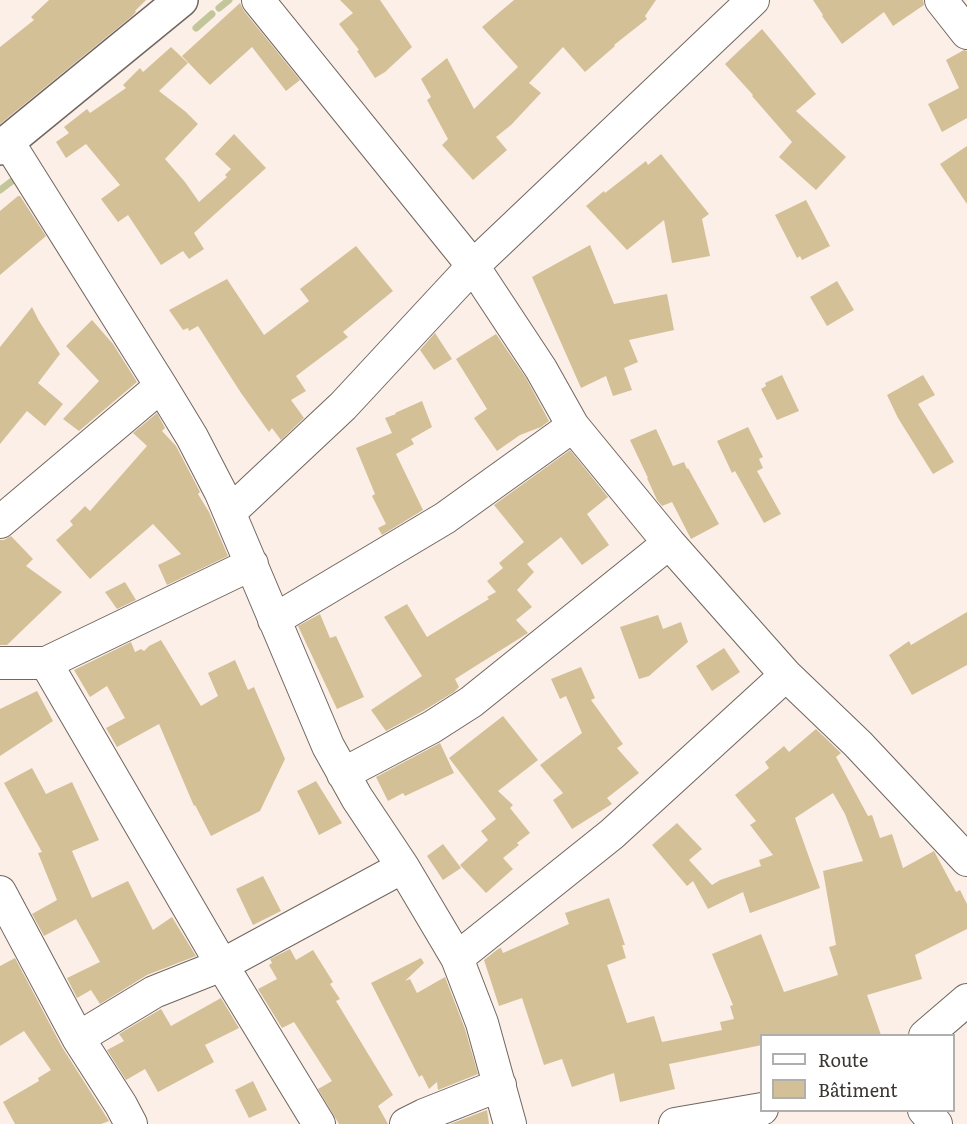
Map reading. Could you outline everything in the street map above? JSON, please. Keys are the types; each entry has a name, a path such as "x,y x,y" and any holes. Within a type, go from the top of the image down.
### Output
{"main road":[{"path":"4,145 181,0"}],"street":[{"path":"258,0 473,266 541,369 573,426 669,543 786,675 858,744 967,860"},
{"path":"230,512 343,406 473,266 753,0"},
{"path":"4,145 192,437 230,512 328,746 357,798 403,867 457,958 482,1023 510,1124"},
{"path":"0,522 161,386"},
{"path":"274,620 445,518 573,426"},
{"path":"343,774 432,728 471,702 669,543"},
{"path":"0,663 46,663 252,564"},
{"path":"46,663 222,965 319,1124"},
{"path":"457,958 612,834 786,675"},
{"path":"78,1038 153,992 222,965 403,867"},
{"path":"0,892 78,1038 131,1124"},
{"path":"926,1034 967,1000"},
{"path":"406,1124 500,1085"},
{"path":"675,1124 760,1109"},
{"path":"926,1112 936,1124"}],"building":[{"path":"49,0 146,0 131,17 0,124 0,47 34,20 31,17"},
{"path":"340,0 380,0 412,47 385,72 375,78 357,51 359,50 339,24 353,13"},
{"path":"514,0 656,0 645,16 647,19 585,72 563,47 529,83 541,93 511,125 496,137 507,150 473,180 442,145 448,139 427,100 431,97 421,79 447,58 474,109 518,67 482,27"},
{"path":"813,0 923,0 924,5 893,26 884,12 842,44"},
{"path":"240,3 300,80 286,91 252,47 210,85 182,56"},
{"path":"762,29 816,94 796,111 846,157 816,190 779,157 792,142 725,64"},
{"path":"171,47 188,63 159,91 198,124 165,159 199,202 227,177 225,175 231,169 215,154 234,134 266,168 194,233 204,249 189,259 183,251 161,265 128,215 118,222 101,199 120,185 86,144 66,158 56,142 69,133 64,127 87,109 90,113 126,88 123,85 140,68 143,72"},
{"path":"964,50 967,51 967,118 942,132 928,104 959,88 946,60"},
{"path":"967,146 967,204 940,164"},
{"path":"661,154 709,214 702,219 710,256 672,263 664,220 627,250 586,206 646,161 648,165"},
{"path":"18,196 46,236 0,275 0,211"},
{"path":"806,200 830,246 802,260 800,256 797,258 775,215"},
{"path":"590,245 614,304 667,294 674,330 629,340 638,362 624,368 632,390 613,396 606,376 581,388 532,277"},
{"path":"356,246 393,291 343,332 348,337 296,376 306,391 291,400 304,418 281,440 272,428 269,432 198,326 189,331 188,328 183,330 169,310 227,279 264,335 309,301 300,289"},
{"path":"837,281 854,310 827,326 810,297"},
{"path":"32,307 60,354 38,383 63,404 45,426 27,411 0,444 0,347"},
{"path":"92,320 113,344 137,382 79,431 63,419 99,381 66,346"},
{"path":"435,333 452,359 434,370 420,350"},
{"path":"496,334 526,378 549,421 541,427 520,435 497,451 474,418 487,409 456,359"},
{"path":"782,375 799,411 777,420 761,389 766,386 765,383"},
{"path":"923,375 935,395 918,404 954,462 933,474 898,418 887,395"},
{"path":"422,401 432,427 411,439 414,444 396,454 423,510 382,535 378,528 386,524 372,496 375,494 356,448 392,433 385,418"},
{"path":"157,413 165,428 162,431 176,446 200,492 198,494 209,512 228,556 167,585 158,565 181,554 153,524 90,579 56,540 73,525 70,521 85,506 90,511 147,446 133,433"},
{"path":"748,427 763,457 759,459 763,468 757,471 781,514 764,523 735,471 732,473 717,441"},
{"path":"656,429 673,466 684,462 719,524 691,539 672,502 662,506 657,500 630,440"},
{"path":"570,450 608,497 587,514 609,545 582,565 561,537 527,564 534,572 517,590 532,607 516,620 528,633 455,679 459,687 454,692 386,731 371,710 422,676 384,617 407,604 427,637 489,599 487,597 496,592 487,581 503,568 499,563 524,542 494,505"},
{"path":"11,536 33,559 26,566 62,592 7,645 0,645 0,540"},
{"path":"125,582 136,600 117,609 105,592"},
{"path":"967,612 967,665 912,695 889,655 909,641 911,645"},
{"path":"320,614 330,638 336,636 364,697 337,709 298,626"},
{"path":"658,615 663,629 681,622 688,642 649,676 639,679 620,627"},
{"path":"161,640 201,706 218,696 208,673 235,660 248,690 254,687 285,759 260,811 211,836 194,806 159,724 117,747 106,728 125,718 107,686 90,697 74,670 131,642 135,652 141,649 144,651"},
{"path":"724,648 740,672 712,691 696,666"},
{"path":"581,667 595,698 591,700 623,744 617,748 639,773 607,798 612,804 572,829 553,800 563,793 540,765 582,733 566,696 560,699 551,679"},
{"path":"37,691 53,721 0,756 0,709"},
{"path":"503,716 538,760 498,791 513,805 510,808 530,833 503,858 513,869 486,893 460,865 488,840 481,831 496,819 449,758"},
{"path":"816,729 841,753 836,757 868,816 872,815 880,838 892,834 903,868 934,851 956,892 960,890 967,904 967,929 915,955 922,979 867,995 881,1034 760,1034 760,1045 669,1064 675,1089 620,1102 614,1073 572,1087 562,1059 544,1065 522,998 499,1006 484,960 498,949 501,948 503,953 569,924 565,913 609,898 625,945 622,945 626,958 607,965 627,1023 654,1016 662,1042 722,1030 720,1022 734,1019 730,1006 733,1005 712,954 761,934 784,992 838,975 829,947 836,945 823,871 863,861 845,814 833,793 795,818 820,888 750,913 743,892 708,909 693,881 687,886 652,845 677,823 702,849 689,860 712,885 761,866 759,860 773,855 750,825 756,821 735,795 769,768 765,762 784,746 789,752"},
{"path":"440,743 454,773 405,796 403,793 388,801 376,777"},
{"path":"32,768 46,794 72,782 99,840 72,851 92,898 128,881 153,930 172,917 196,956 147,975 100,1004 91,990 77,998 67,978 100,962 76,919 44,936 32,914 57,900 38,853 42,852 4,783"},
{"path":"316,781 342,823 319,835 297,791"},
{"path":"443,844 461,868 443,880 427,856"},
{"path":"263,876 281,911 253,925 236,889"},
{"path":"290,949 296,960 313,950 333,982 330,984 340,999 336,1001 393,1095 378,1106 388,1124 339,1124 318,1089 332,1081 294,1022 282,1028 258,989 277,979 269,965 272,963 270,959"},
{"path":"15,958 62,1047 109,1121 101,1124 15,1124 3,1102 39,1081 38,1078 51,1070 24,1031 0,1046 0,966"},
{"path":"421,958 424,963 405,981 410,979 417,993 445,977 465,1029 478,1074 438,1090 437,1082 429,1089 422,1075 419,1077 371,983"},
{"path":"221,998 239,1028 205,1045 214,1062 158,1092 145,1069 126,1080 107,1050 124,1041 119,1034 161,1009 171,1026"},
{"path":"253,1081 267,1110 249,1118 235,1090"},
{"path":"487,1110 489,1124 450,1124"}],"waterway":[{"path":"219,8 229,0"},
{"path":"196,28 212,14"},
{"path":"0,190 16,178"}]}
